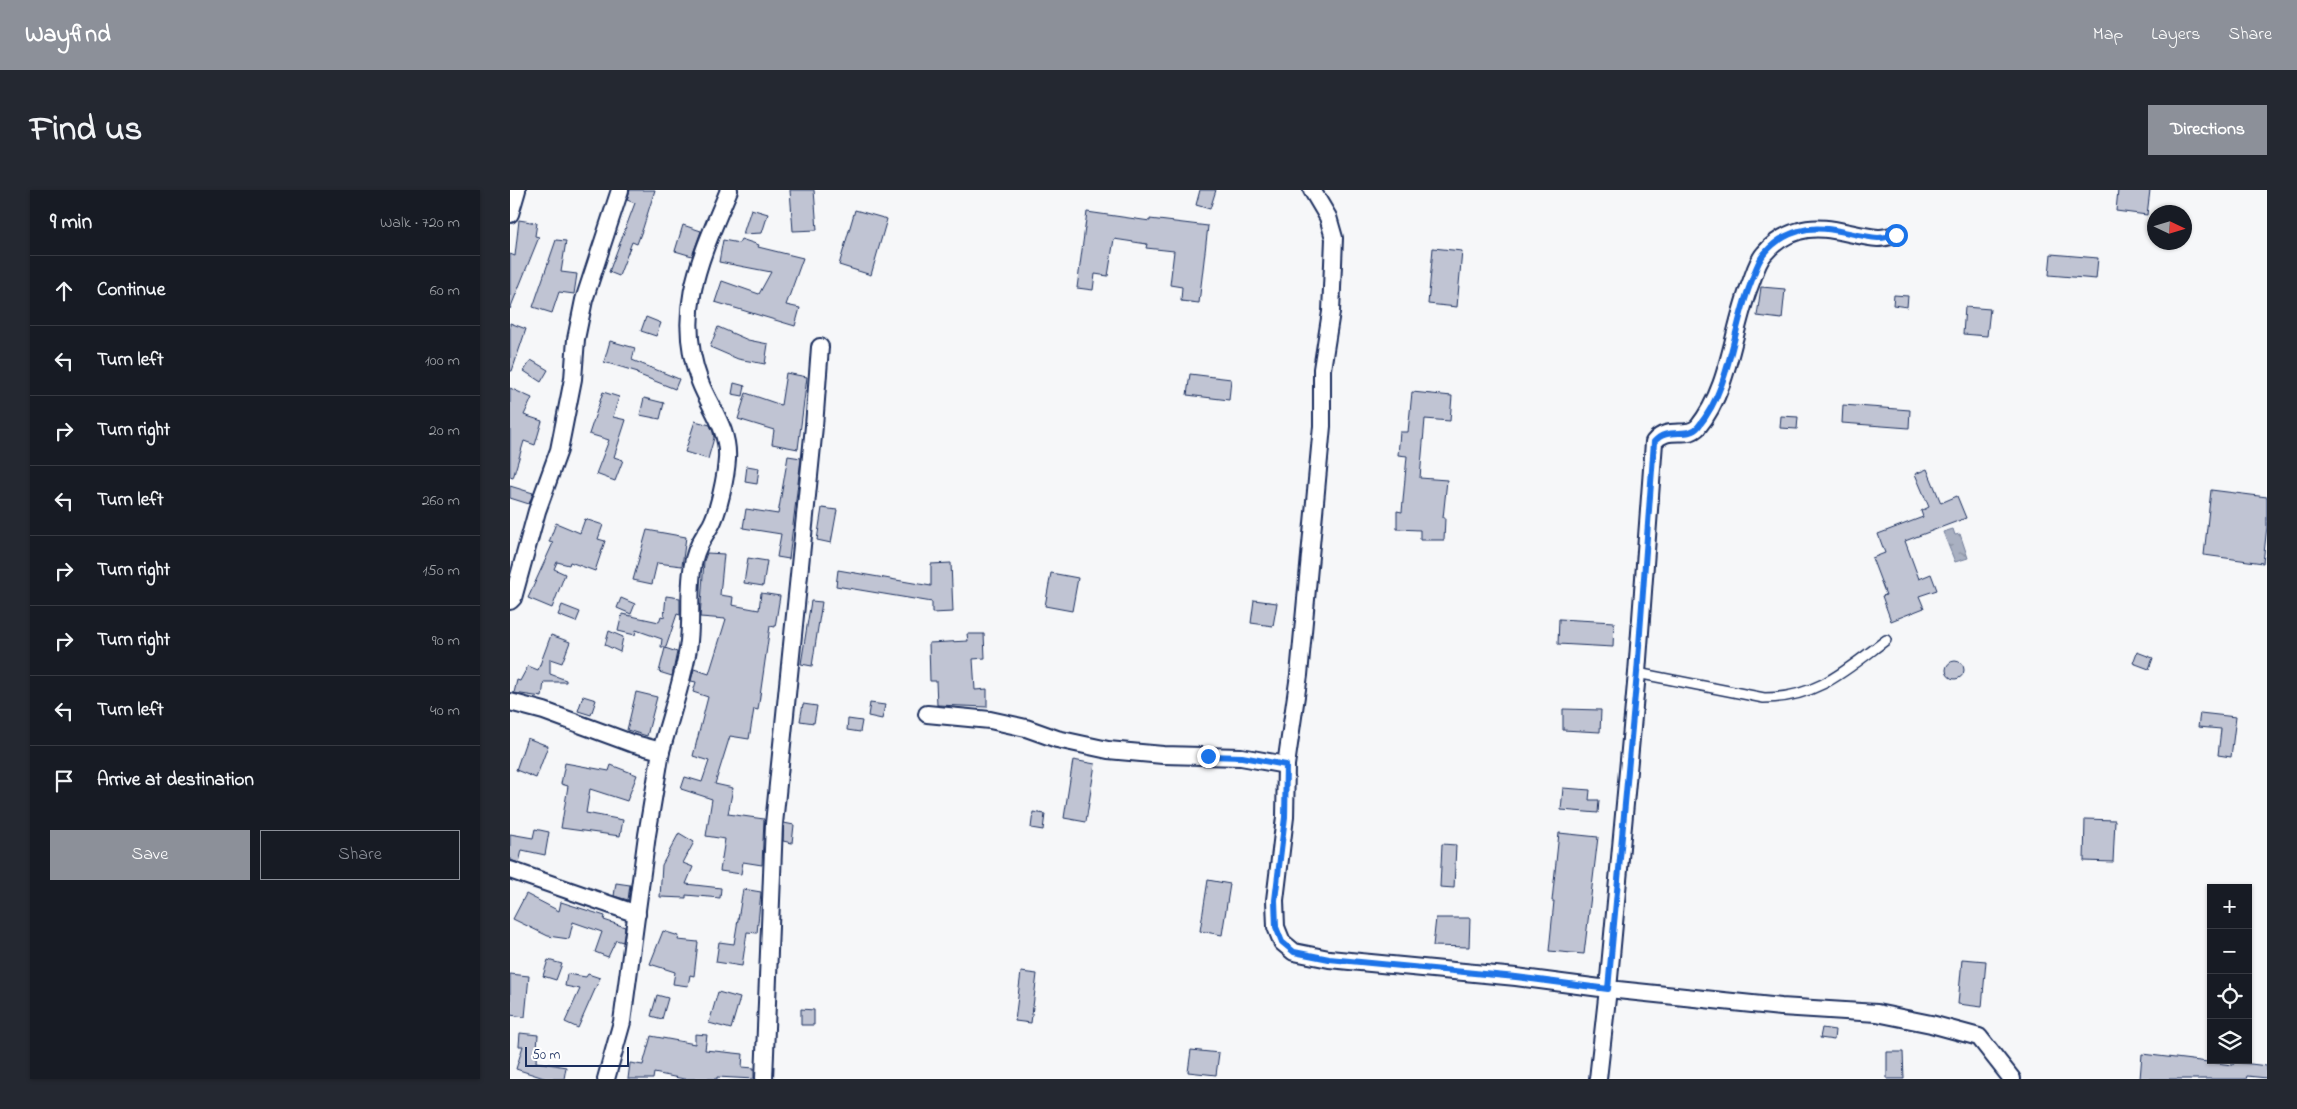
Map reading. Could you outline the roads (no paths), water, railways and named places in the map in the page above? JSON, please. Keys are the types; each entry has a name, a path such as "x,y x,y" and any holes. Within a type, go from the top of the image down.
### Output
{"street":[{"path":"510,214 517,190"},
{"path":"510,601 513,598 537,511 559,450 573,379 576,339 584,300 620,190"},
{"path":"606,1079 622,1022 636,914 661,751 688,648 691,576 694,558 701,539 712,524 727,459 721,422 693,364 689,322 693,283 729,190"},
{"path":"1312,190 1328,217 1334,238 1333,264 1331,312 1322,369 1322,426 1298,675 1286,765 1285,817 1275,900 1276,927 1282,942 1294,952 1329,959 1516,977 1608,989 1762,1005 1877,1013 1931,1024 1979,1037 2012,1079"},
{"path":"1598,1079 1637,673 1654,442 1663,434 1691,431 1699,426 1720,387 1742,304 1763,255 1776,241 1800,230 1822,229 1879,238 1896,235"},
{"path":"764,1079 774,824 814,426 820,347"},
{"path":"510,702 544,711 631,743 661,751"},
{"path":"927,714 1008,724 1108,750 1163,755 1242,757 1286,765"},
{"path":"510,870 636,914"}],"lane":[{"path":"1637,673 1764,698 1795,696 1829,683 1886,640"}],"water":[{"path":"1953,529 1955,535 1960,534 1968,558 1955,562 1943,532"}]}
